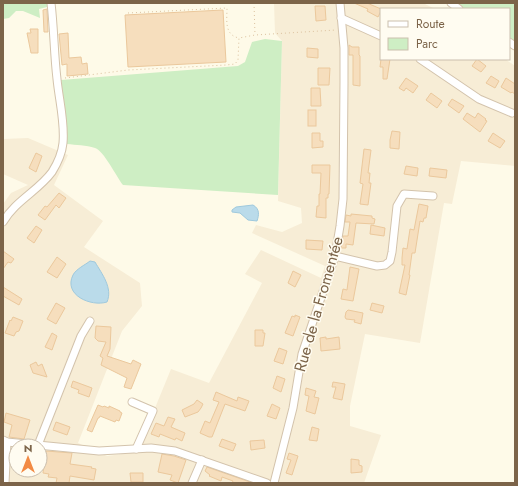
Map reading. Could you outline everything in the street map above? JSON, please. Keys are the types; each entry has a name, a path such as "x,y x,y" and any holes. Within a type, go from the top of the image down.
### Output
{"street":[{"path":"3,222 15,205 42,183 52,172 59,158 63,144 51,3"},
{"name":"Rue de la Fromentée","path":"274,483 293,408 302,354 335,256 343,198 344,82 340,3"},
{"path":"341,18 380,36"},
{"path":"421,60 479,99 512,113"},
{"path":"335,256 377,266 385,265 390,261 397,206 404,194 433,196"},
{"path":"41,438 81,336 90,321"},
{"path":"132,402 153,411 136,449"},
{"path":"5,441 5,483"},
{"path":"48,446 99,451 151,448 175,451 267,483"},
{"path":"192,483 202,460"}],"path":[{"path":"254,3 255,35"},
{"path":"128,13 227,8 227,28 231,34 239,38 255,35 342,30"},
{"path":"57,79 78,78 128,70 235,64 238,60 239,38"}],"shaded area":[{"path":"274,3 423,3 433,8 380,8 380,60 506,60 515,66 515,166 461,161 452,204 444,203 420,343 365,334 350,406 350,426 381,435 364,483 3,483 3,204 11,193 28,185 3,174 3,139 28,138 68,155 54,185 103,221 84,247 140,283 142,306 122,331 78,443 107,456 137,452 171,369 209,383 262,283 245,274 261,250 321,278 325,266 252,233 256,225 282,232 302,223 301,208 278,201 282,41 275,33"}],"green space":[{"path":"3,3 47,3 47,7 39,9 40,18 23,11 16,11 9,18 3,19"},
{"path":"455,3 515,3 515,43 510,40 510,8 462,8"},
{"path":"265,39 282,41 278,195 123,185 106,159 98,150 88,146 67,144 66,120 61,80 238,66 245,62 252,42"}],"water":[{"path":"253,205 257,208 258,212 257,221 248,220 240,213 232,212 232,210 236,207"},
{"path":"90,261 95,262 106,281 109,292 107,302 94,303 87,301 75,294 72,288 71,282 74,273"}],"building":[{"path":"354,3 367,3 380,9 378,17 367,11 368,9"},
{"path":"315,6 325,6 326,20 316,21"},
{"path":"47,9 48,32 44,32 43,10"},
{"path":"223,10 226,62 128,67 125,15"},
{"path":"30,29 38,29 38,53 31,53 27,33 31,33"},
{"path":"68,33 69,58 81,57 82,64 87,63 88,74 67,76 67,64 62,65 59,34"},
{"path":"349,45 352,47 359,47 360,86 353,85 353,55 349,55"},
{"path":"307,48 318,49 318,58 307,57"},
{"path":"381,60 390,60 387,79 383,79 383,67 380,67"},
{"path":"476,60 478,60 486,66 481,72 472,66"},
{"path":"318,68 330,68 329,85 318,85"},
{"path":"491,76 499,81 495,88 486,83"},
{"path":"406,78 418,86 413,93 406,88 404,91 399,88"},
{"path":"506,78 515,84 515,94 501,87"},
{"path":"311,88 320,88 321,106 311,106"},
{"path":"431,93 442,101 437,108 426,100"},
{"path":"452,99 464,106 459,113 448,105"},
{"path":"308,110 316,110 316,126 308,126"},
{"path":"467,113 475,118 478,113 486,119 485,120 487,121 480,132 463,119"},
{"path":"392,131 400,132 399,149 390,148"},
{"path":"312,133 320,133 320,141 323,141 323,147 312,148"},
{"path":"493,133 505,141 500,148 488,141"},
{"path":"364,149 371,150 368,173 370,173 369,183 371,183 368,205 360,204 363,184 360,183"},
{"path":"36,153 42,156 36,172 29,168"},
{"path":"312,165 330,165 329,194 328,198 326,198 326,218 316,217 317,206 319,206 321,173 312,173"},
{"path":"406,166 418,168 417,176 404,174"},
{"path":"430,168 447,170 446,178 429,176"},
{"path":"59,193 66,198 59,208 56,205 45,220 38,215 45,206 47,207"},
{"path":"419,204 428,206 426,218 424,218 423,222 420,221 415,253 412,253 406,295 399,293 405,265 402,265 403,248 407,249 410,229 414,230"},
{"path":"351,214 372,216 372,218 375,219 374,224 356,223 353,245 346,244 346,248 341,248 343,236 348,236 350,222 345,222 346,215 351,216"},
{"path":"371,225 385,228 384,236 370,234"},
{"path":"36,226 42,230 34,243 27,238"},
{"path":"306,240 323,241 322,250 306,249"},
{"path":"3,251 14,259 11,263 8,262 3,269"},
{"path":"57,257 66,264 57,278 47,272"},
{"path":"350,267 359,269 353,301 341,299 343,289 347,290"},
{"path":"293,271 301,275 295,287 288,283"},
{"path":"3,287 22,299 19,305 3,296"},
{"path":"56,303 65,308 56,324 47,319"},
{"path":"372,303 384,306 382,313 370,310"},
{"path":"348,310 363,313 361,324 354,322 355,320 346,319 346,312"},
{"path":"295,315 300,317 293,336 285,333 292,316 295,317"},
{"path":"13,317 23,321 19,331 16,332 14,336 5,333 10,320 11,321"},
{"path":"96,326 111,327 110,349 107,356 131,364 133,360 141,364 131,389 124,387 127,378 101,365 103,358 100,356 106,342 98,341 95,338"},
{"path":"255,330 263,330 263,333 265,333 263,346 255,346"},
{"path":"52,333 57,336 52,350 45,347"},
{"path":"326,337 326,339 339,337 340,349 321,351 320,338"},
{"path":"279,348 287,351 283,364 274,361"},
{"path":"36,362 38,366 42,364 47,377 33,373 30,365"},
{"path":"277,376 285,379 281,392 273,388"},
{"path":"73,381 92,388 89,397 78,393 79,390 71,387"},
{"path":"333,382 345,384 342,400 333,398 336,387 332,387"},
{"path":"306,388 316,391 314,397 319,398 315,414 306,411 309,396 305,395"},
{"path":"216,392 237,401 238,397 249,401 245,411 225,404 212,437 209,437 200,433 205,421 210,423 219,402 213,400"},
{"path":"197,400 203,404 201,408 198,412 185,417 182,410 194,404"},
{"path":"272,404 280,408 276,419 267,416"},
{"path":"98,405 109,408 109,406 122,413 119,421 116,420 115,422 100,416 92,432 87,430"},
{"path":"6,413 30,420 24,438 9,437 12,425 4,422"},
{"path":"168,417 175,419 171,427 185,433 182,441 160,434 159,437 151,434 156,423 164,426"},
{"path":"56,422 70,427 67,435 53,430"},
{"path":"312,427 319,429 317,441 309,440"},
{"path":"222,439 236,444 233,451 219,446"},
{"path":"264,440 265,448 251,450 250,441"},
{"path":"48,451 72,453 70,464 92,467 91,468 96,469 94,480 70,476 69,483 56,483 57,478 48,477"},
{"path":"289,453 298,456 292,475 286,473 291,460 287,459"},
{"path":"162,454 186,460 178,483 170,480 172,475 158,472"},
{"path":"351,459 359,460 359,465 362,466 362,472 351,473"},
{"path":"207,467 250,483 232,483 233,481 222,477 221,481 209,476 210,475 205,471"},
{"path":"130,473 143,473 143,482 131,482"}]}
